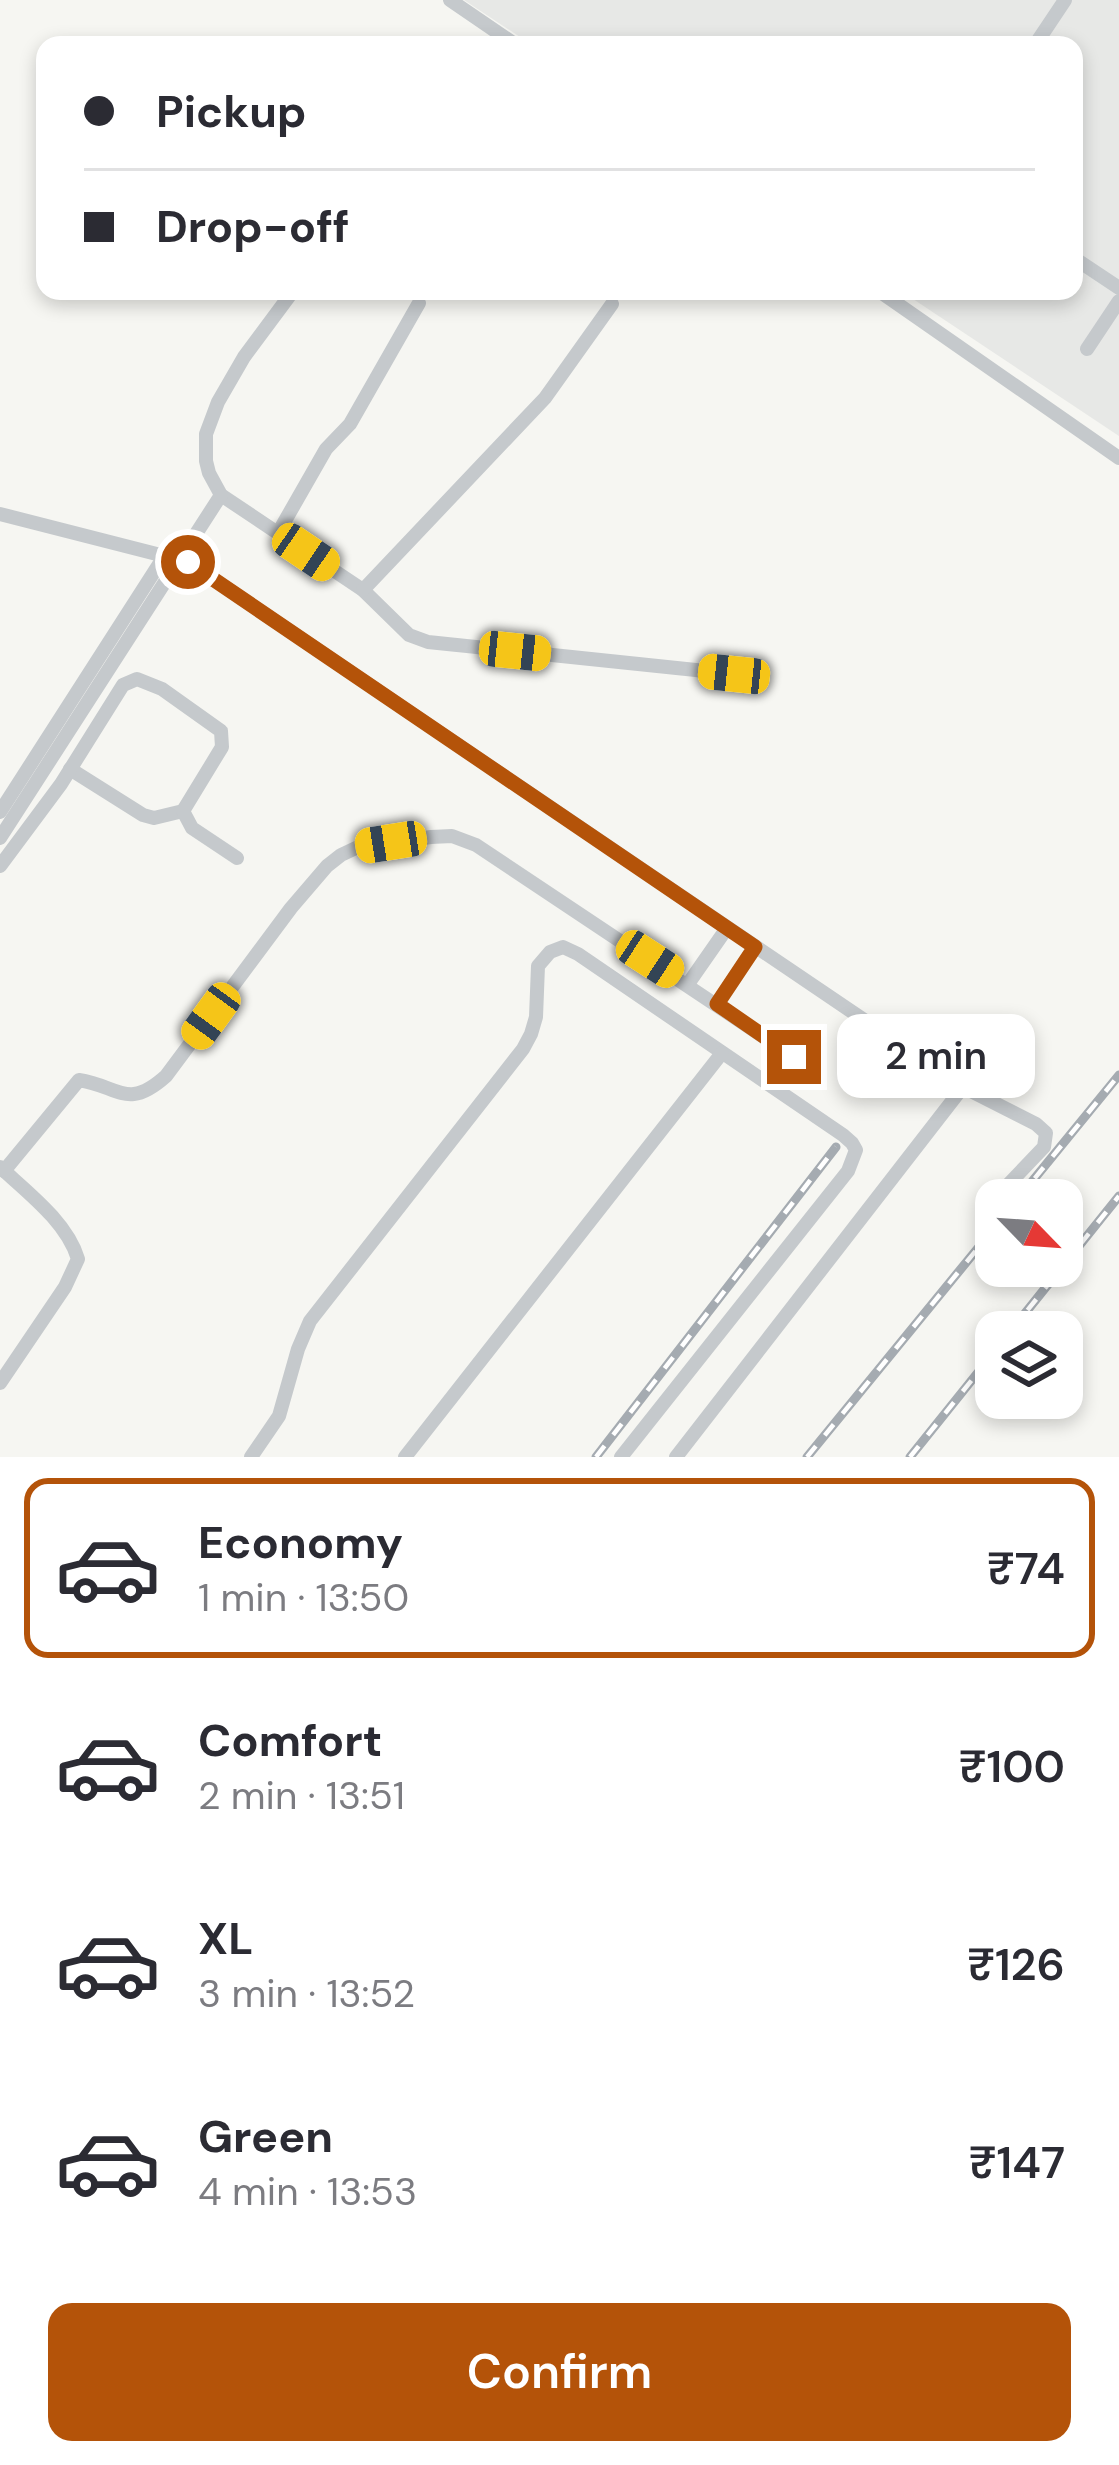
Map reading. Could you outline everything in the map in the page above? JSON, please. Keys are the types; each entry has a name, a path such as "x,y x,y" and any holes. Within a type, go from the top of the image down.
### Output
{"lane":[{"path":"450,0 503,36"},
{"path":"1041,36 1065,0"},
{"path":"1083,264 1119,288"},
{"path":"286,300 244,357 211,418 206,461 221,495 363,590 409,635 428,641 734,674"},
{"path":"892,300 1119,458"},
{"path":"1087,349 1119,301"},
{"path":"278,533 326,448 350,424 418,303"},
{"path":"363,590 545,398 612,304"},
{"path":"0,838 4,810 172,556 221,495"},
{"path":"0,514 172,556 963,1087 1036,1124 1046,1133 1044,1147 1014,1179"},
{"path":"0,866 70,770 122,685 137,679 162,689 223,737 222,748 183,811 154,818 70,770"},
{"path":"183,811 192,828 236,857"},
{"path":"0,1383 65,1287 78,1259 55,1222 2,1169 79,1080 126,1094 152,1089 291,908 327,866 358,848 431,837 464,838 794,1057"},
{"path":"688,984 727,928"},
{"path":"250,1457 279,1417 310,1321 523,1049 536,1017 538,966 550,952 563,947 843,1135 856,1150 854,1160 621,1457"},
{"path":"717,1004 755,947"},
{"path":"405,1457 722,1053"},
{"path":"676,1457 963,1087"}],"shaded area":[{"path":"464,0 1119,0 1119,436 915,300 1083,300 1083,36 518,36"}],"railway":[{"path":"1034,1179 1119,1075"},
{"path":"596,1457 836,1147"},
{"path":"1027,1311 1119,1196"},
{"path":"807,1457 975,1252"},
{"path":"910,1457 975,1376"}],"route":[{"path":"188,562 755,947 717,1004 794,1057"}]}
